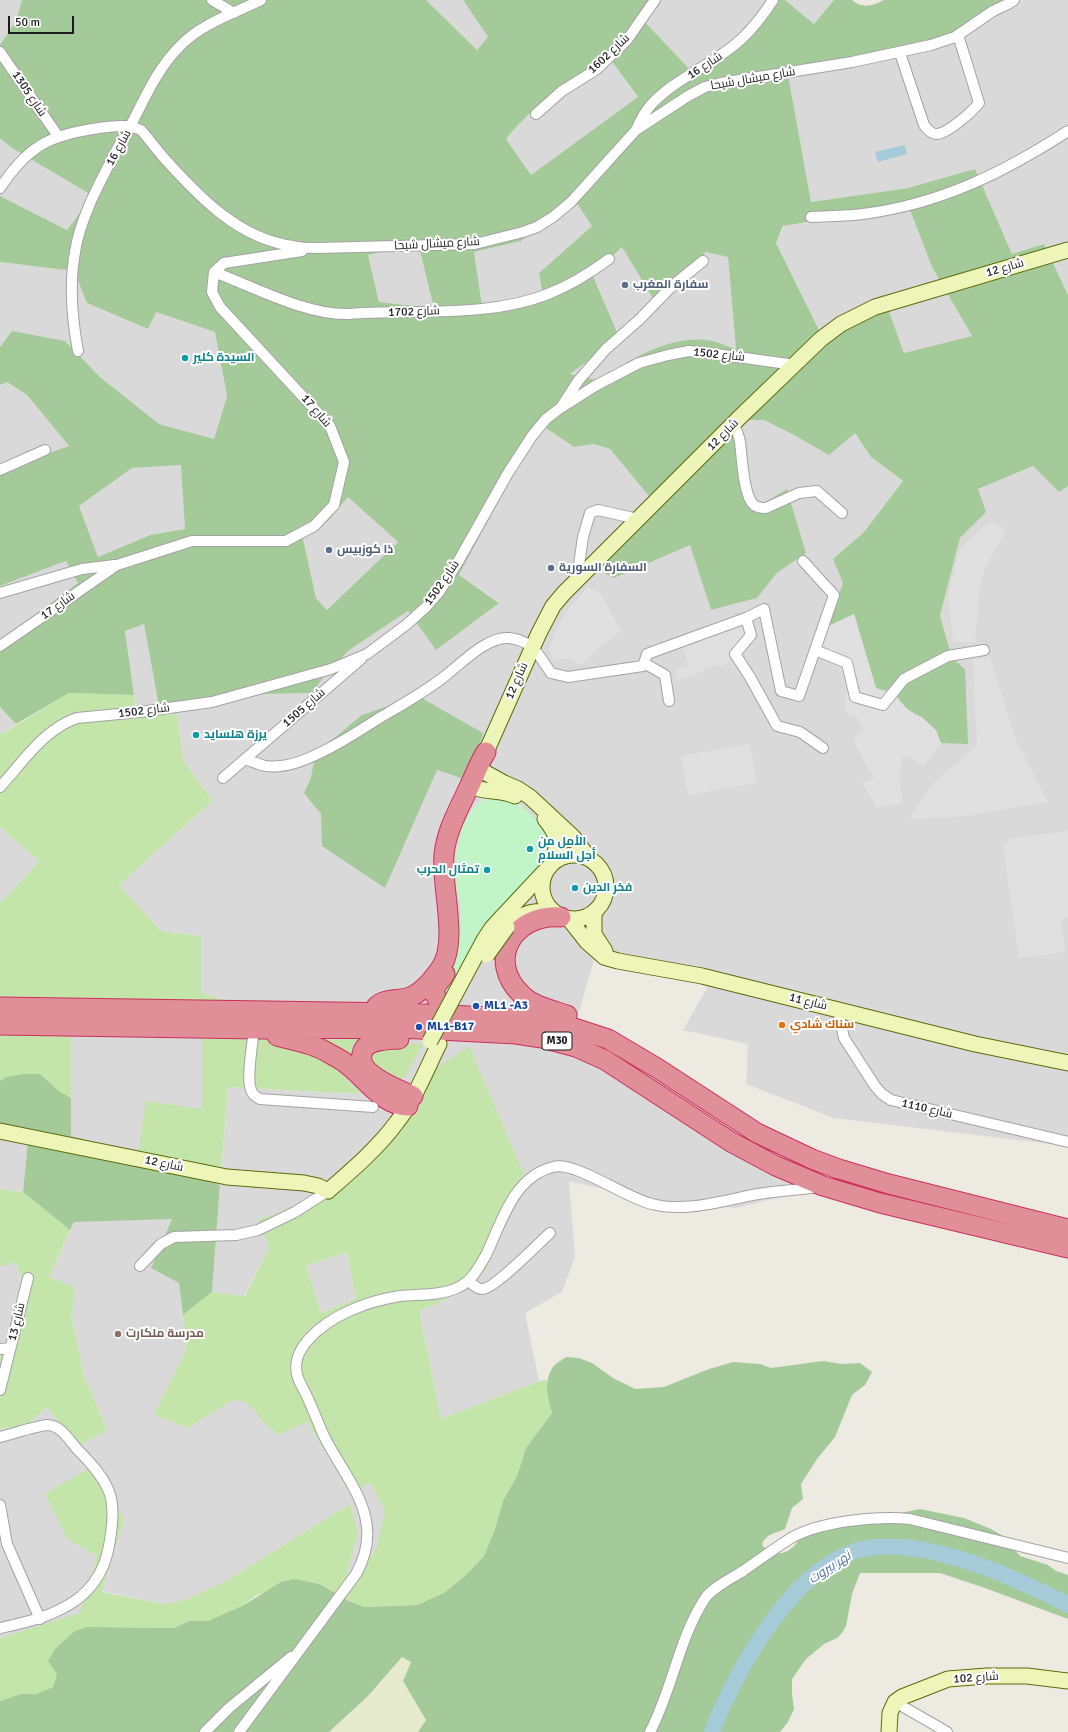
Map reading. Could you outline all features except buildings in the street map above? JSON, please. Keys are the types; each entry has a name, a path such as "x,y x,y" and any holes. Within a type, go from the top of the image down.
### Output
{"highway":[{"path":"452,1014 441,1006 434,993 436,986 449,967 453,952 454,915 450,878 450,855 453,841 482,763"},
{"path":"373,1012 376,1006 380,1003 413,995 433,979 443,964 447,951 449,929 443,879 444,854 447,839 456,812 473,788"},
{"path":"562,917 544,917 536,919 519,930 512,938 506,949 508,973 514,987 532,1003 597,1026 608,1039"},
{"name":"M30","path":"0,1007 373,1012 452,1014 537,1019 577,1028 608,1039 757,1133 812,1159 838,1169 889,1184 1068,1229"},
{"name":"M30","path":"0,1026 256,1029 400,1028 516,1034 542,1038 565,1043 589,1052 625,1072 731,1142 776,1166 823,1186 880,1203 1068,1248"},
{"path":"256,1029 272,1035 321,1048 350,1067 383,1097 406,1100"},
{"path":"406,1100 364,1065 361,1056 364,1047 375,1041 481,1032"}],"street":[{"path":"212,0 234,13"},
{"name":"شارع 16","path":"78,351 74,334 71,295 75,251 81,227 113,155 131,126 155,77 169,58 183,43 201,30 261,0"},
{"name":"شارع 1602","path":"536,114 562,91 597,69 627,40 654,0"},
{"name":"شارع 16","path":"636,130 642,116 650,105 669,90 726,52 749,32 773,0"},
{"path":"995,0 1011,2"},
{"name":"شارع ميشال شيحا","path":"131,126 141,130 190,185 216,210 231,222 248,232 269,240 292,246 318,248 475,244 523,232 537,227 553,217 571,202 636,130 688,96 705,87 721,83 852,62 900,53 931,45 958,35 993,11 1011,2"},
{"path":"900,53 924,125 933,133 941,134 973,111 979,103 958,35"},
{"name":"شارع 1305","path":"0,52 58,136"},
{"path":"0,188 20,160 34,148 58,136 84,130 131,126"},
{"path":"810,216 862,214 906,206 947,195 983,180 1029,156 1068,131"},
{"path":"214,272 224,263 318,248"},
{"name":"شارع 12","path":"482,763 532,646 553,606 578,579 733,424 821,339 841,324 869,310 1068,250"},
{"name":"شارع 1702","path":"214,272 300,306 334,315 491,308 517,303 547,295 569,285 609,259"},
{"path":"559,409 578,381 606,349 671,287 704,260"},
{"name":"شارع 17","path":"0,646 117,565 192,541 286,541 314,526 334,504 344,462 330,426 220,307 212,292 214,272"},
{"name":"شارع 1502","path":"0,787 44,738 60,725 69,720 212,702 331,669 367,654 426,607 439,592 520,454 546,419 595,386 639,363 689,351 795,364"},
{"path":"733,424 740,440 741,462 749,500 754,506 766,508 799,493 817,491 842,513"},
{"path":"0,470 45,450"},
{"path":"578,579 583,537 590,513 598,510 638,519"},
{"path":"245,759 265,767 282,766 317,754 354,734 421,693 477,650 495,640 508,638 532,646 551,673 568,677 643,666 646,654 746,618 764,609 781,691 799,696 834,595 803,561"},
{"path":"0,593 82,569 117,565"},
{"path":"746,618 751,635 735,654 750,677 777,726 800,732 823,748"},
{"path":"814,650 847,663 855,697 883,705 904,679 948,656 984,650"},
{"name":"شارع 1505","path":"223,778 367,654"},
{"path":"644,663 665,675 669,701"},
{"path":"482,763 501,781 518,789 530,797 573,837 589,858"},
{"path":"473,788 510,793 522,799 541,815 552,828 557,838 556,849 550,866 543,877 542,888 544,899 549,908 562,917"},
{"path":"140,1266 158,1248 174,1236 236,1235 258,1230 295,1212 328,1191 373,1148 406,1100 484,940 492,928 529,913 540,912 562,917 586,917 594,913 603,902 606,892 606,882 603,872 597,863 589,858 579,855 569,855 560,858 550,866 505,922"},
{"name":"شارع 11","path":"594,913 594,934 598,942 603,949 618,961"},
{"name":"شارع 11","path":"562,917 594,950 604,957 618,961 702,976 975,1044 1068,1063"},
{"name":"شارع 1110","path":"838,1010 844,1038 875,1086 882,1094 891,1100 1068,1142"},
{"path":"256,1029 250,1085 255,1096 260,1099 373,1107"},
{"name":"شارع 12","path":"0,1131 227,1177 304,1183 318,1186 328,1191"},
{"path":"239,1732 356,1574 365,1556 367,1546 366,1522 360,1498 326,1440 298,1377 296,1361 301,1348 314,1333 336,1318 371,1303 400,1296 446,1292 468,1281 484,1258 518,1189 539,1172 556,1166 572,1168 589,1174 635,1199 669,1207 686,1207 759,1194 823,1186"},
{"path":"468,1281 478,1289 486,1289 509,1271 550,1233"},
{"name":"شارع 13","path":"0,1390 5,1348 28,1278"},
{"path":"0,1437 48,1425 60,1429 88,1461 106,1485 111,1498 112,1513 110,1535 104,1565 94,1583 79,1598 40,1619 0,1628"},
{"path":"0,1505 4,1542 40,1619"},
{"path":"650,1732 659,1715 689,1629 705,1598 720,1586 792,1538 818,1528 854,1521 895,1518 910,1519 1068,1558"},
{"path":"205,1732 263,1678 301,1650"},
{"name":"شارع 102","path":"896,1702 902,1697 948,1680 968,1677 1026,1676 1068,1681"},
{"path":"889,1732 890,1713 896,1702 947,1732"}],"shaded area":[{"path":"0,0 22,0 16,21 0,45"},
{"path":"426,0 463,0 488,37 477,50"},
{"path":"657,0 770,0 765,13 697,77 643,20"},
{"path":"785,0 834,0 814,24"},
{"path":"1010,0 1068,0 1068,295 1044,245 1012,254 975,170 908,188 811,202 787,69"},
{"path":"608,56 638,98 531,175 506,139 523,119 542,101"},
{"path":"0,138 12,148 93,196 67,230 0,196"},
{"path":"574,198 592,226 539,273 543,297 483,312 474,252 521,241"},
{"path":"908,205 932,267 972,336 904,353 883,295 819,330 776,243 784,226"},
{"path":"418,243 434,308 379,302 368,254"},
{"path":"623,247 657,305 706,251 728,257 736,349 706,340 680,342 656,349 601,381 570,374 619,337 593,276"},
{"path":"0,262 74,271 87,303 148,329 156,312 215,332 227,396 214,439 159,424 100,377 65,341 12,332 0,347"},
{"path":"7,382 27,395 69,446 0,470 0,385"},
{"path":"744,420 764,420 794,435 855,433 871,457 903,481 864,532 833,559 844,583 828,627 952,658 940,616 960,538 985,512 977,489 1033,466 1059,492 1068,486 1068,1146 834,1118 746,1084 748,1044 683,1030 715,974 594,960 576,1022 833,1184 736,1208 661,1203 569,1181 575,1257 562,1292 525,1313 539,1381 441,1419 419,1311 445,1300 363,1157 308,1199 276,1214 259,1219 269,1247 244,1296 212,1292 228,1087 361,1094 281,1017 201,993 201,936 161,931 119,885 212,801 183,760 177,714 137,715 125,630 144,624 159,707 261,694 312,693 326,674 348,651 408,611 436,649 499,602 459,575 540,424 574,447 594,444 610,449 653,501 614,578 690,544 711,610 757,598 777,573 806,553 787,489 754,508 732,428"},
{"path":"182,465 185,529 150,535 98,557 79,506 132,468"},
{"path":"348,497 398,542 327,610 316,598 303,539 328,521"},
{"path":"992,520 1006,531 984,569 979,595 975,642 953,642 948,595 960,548"},
{"path":"66,561 78,583 0,641 0,586"},
{"path":"588,587 601,594 621,631 598,648 583,663 578,665 571,659 554,659 549,651 555,631 566,612"},
{"path":"755,612 753,636 738,656 722,667 718,665 710,667 692,676 677,680 674,671 689,665 679,637 707,628 707,625 713,623 724,621 745,613"},
{"path":"854,614 876,688 885,691 893,687 898,699 908,710 923,718 936,730 941,743 923,767 910,757 902,756 899,781 902,793 902,803 877,808 862,783 875,778 853,741 864,728 857,717 848,715 844,706 847,696 843,671 828,659 820,656 827,627"},
{"path":"990,656 1014,735 1048,802 966,816 909,819 934,782 977,746 973,660"},
{"path":"0,707 16,724 0,735"},
{"path":"750,744 757,783 688,795 681,756"},
{"path":"0,827 39,861 2,903 0,901"},
{"path":"1068,831 1068,917 1061,919 1065,951 1047,955 1019,957 1003,847 1009,839"},
{"path":"202,1034 203,1109 138,1154 71,1136 71,1035"},
{"path":"0,1127 29,1129 23,1192 0,1189"},
{"path":"172,1218 152,1268 179,1283 187,1348 154,1415 188,1428 231,1401 239,1400 252,1406 257,1414 307,1422 350,1493 371,1483 385,1512 377,1546 354,1586 344,1583 358,1532 350,1504 226,1581 188,1599 165,1604 102,1591 124,1519 67,1539 97,1556 80,1614 0,1638 0,1429 25,1426 47,1407 77,1447 107,1430 84,1376 71,1315 75,1288 49,1277 74,1222"},
{"path":"347,1252 356,1299 321,1313 306,1266"},
{"path":"16,1262 22,1281 7,1348 0,1348 0,1267"}],"green space":[{"path":"22,0 426,0 477,50 488,37 463,0 657,0 643,20 697,77 732,47 770,0 785,0 814,24 834,0 852,0 860,5 868,6 884,0 1010,0 953,33 920,45 787,69 811,202 908,188 975,169 1012,254 1044,244 1068,295 1068,486 1059,492 1033,466 978,489 986,512 960,538 940,616 952,658 965,669 968,744 941,743 935,730 904,705 893,687 885,691 876,688 854,614 827,627 843,583 833,559 864,532 903,481 871,457 855,433 829,455 764,420 744,420 732,428 755,508 787,489 806,553 777,573 757,598 711,610 690,545 614,578 590,566 653,501 610,449 594,444 574,447 540,424 459,575 499,603 436,650 408,611 348,651 326,674 312,693 261,694 159,707 144,624 125,631 134,695 69,693 16,724 0,707 0,641 78,583 66,561 0,586 0,470 69,446 27,395 7,382 0,385 0,347 12,331 65,341 100,377 159,424 214,439 227,396 215,332 156,312 148,329 87,303 74,271 0,262 0,196 67,230 93,196 12,148 0,138 0,45 16,21","holes":["608,56 638,97 531,175 506,139 528,115 566,84","574,199 592,226 539,273 543,297 483,312 474,252 521,241","908,205 932,267 972,336 904,353 883,295 819,330 776,243 783,226","418,243 434,308 379,302 368,255","622,247 657,305 706,252 728,257 736,349 717,342 706,340 678,342 664,345 636,357 601,381 570,374 619,337 593,276","181,465 185,529 150,535 98,557 79,506 132,468","348,497 398,542 327,610 316,598 303,539 328,521"]},
{"path":"69,693 134,695 137,715 177,714 183,760 212,801 119,885 161,931 201,936 201,993 281,1017 362,1094 228,1087 220,1185 138,1154 146,1101 202,1109 202,1034 71,1035 71,1098 59,1091 40,1074 15,1076 0,1081 0,901 2,902 39,861 0,827 0,735"},
{"path":"418,696 483,733 470,781 437,770 385,888 322,846 321,814 304,793 311,778 315,754 362,715"},
{"path":"489,797 510,799 522,806 544,829 547,845 543,857 536,869 495,916 482,934 445,1003 440,991 446,984 457,955 461,908 455,883 456,854 462,827 469,814 478,803"},
{"path":"322,1038 334,1040 361,1038 353,1045 350,1060 316,1039"},
{"path":"390,1043 423,1044 405,1077 399,1080 376,1070 368,1051"},
{"path":"469,1046 524,1175 486,1270 445,1300 419,1311 441,1419 539,1381 547,1380 552,1413 526,1448 517,1476 503,1501 495,1529 484,1556 465,1576 444,1593 429,1601 417,1605 364,1607 349,1601 321,1584 308,1582 267,1591 255,1596 244,1605 208,1621 189,1621 174,1628 87,1627 57,1674 53,1687 36,1694 21,1694 0,1701 0,1638 80,1613 97,1556 67,1539 45,1494 88,1469 124,1519 102,1592 165,1604 188,1599 226,1581 350,1504 358,1532 344,1583 354,1586 377,1546 385,1512 371,1483 350,1493 307,1422 278,1435 250,1406 240,1401 231,1401 188,1428 154,1415 187,1348 183,1315 212,1292 245,1296 269,1247 258,1219 276,1214 308,1199 351,1168 429,1073","holes":["347,1252 356,1299 321,1313 306,1266"]},
{"path":"24,1074 40,1074 59,1091 71,1098 71,1136 138,1154 220,1185 212,1292 183,1315 179,1283 151,1268 172,1219 74,1222 70,1230 23,1192 29,1130 0,1127 0,1081 7,1077"},
{"path":"0,1189 23,1192 70,1230 49,1277 75,1287 71,1315 84,1376 107,1430 77,1447 47,1407 25,1426 0,1429 0,1348 7,1348 22,1281 16,1262 0,1267"},
{"path":"566,1357 579,1358 592,1363 613,1378 635,1389 664,1387 709,1369 733,1362 760,1364 771,1368 823,1361 842,1364 860,1363 872,1372 865,1385 852,1395 835,1437 817,1459 801,1484 803,1499 792,1508 785,1529 768,1536 762,1545 774,1553 783,1553 791,1549 804,1533 920,1509 964,1518 991,1529 1003,1536 1020,1556 1048,1565 1056,1571 1068,1575 1068,1619 940,1573 860,1573 852,1594 846,1626 842,1633 837,1638 824,1644 806,1659 792,1679 794,1709 788,1722 780,1732 418,1732 426,1720 403,1681 411,1662 402,1657 368,1696 329,1732 0,1732 0,1701 21,1694 36,1694 53,1687 57,1674 48,1661 55,1649 75,1631 87,1627 174,1628 189,1621 208,1621 244,1605 281,1582 294,1579 320,1584 349,1601 364,1607 417,1605 444,1593 465,1576 484,1556 495,1529 503,1501 517,1476 526,1448 552,1413 547,1390 550,1372 557,1363"},
{"path":"402,1657 411,1662 403,1681 426,1720 418,1732 329,1732 368,1696"}],"water":[{"path":"905,145 907,154 878,162 875,152"}],"waterway":[{"name":"نهر بيروت","path":"712,1732 737,1677 754,1647 774,1618 797,1591 822,1569 848,1554 876,1547 900,1547 924,1550 949,1556 1000,1573 1068,1605"}],"place":[{"name":"سفارة المغرب","path":"625,285"},
{"name":"السيدة كلير","path":"185,358"},
{"name":"ذا كوزبيس","path":"329,550"},
{"name":"السفارة السورية","path":"551,568"},
{"name":"يرزة هلسايد","path":"196,735"},
{"name":"الأمل من أجل السلام","path":"530,849"},
{"name":"تمثال الحرب","path":"487,870"},
{"name":"فخر الدين","path":"575,888"},
{"name":"ML1 -A3","path":"476,1006"},
{"name":"سناك شادي","path":"782,1025"},
{"name":"ML1-B17","path":"419,1027"},
{"name":"مدرسة ملكارت","path":"118,1334"}]}
